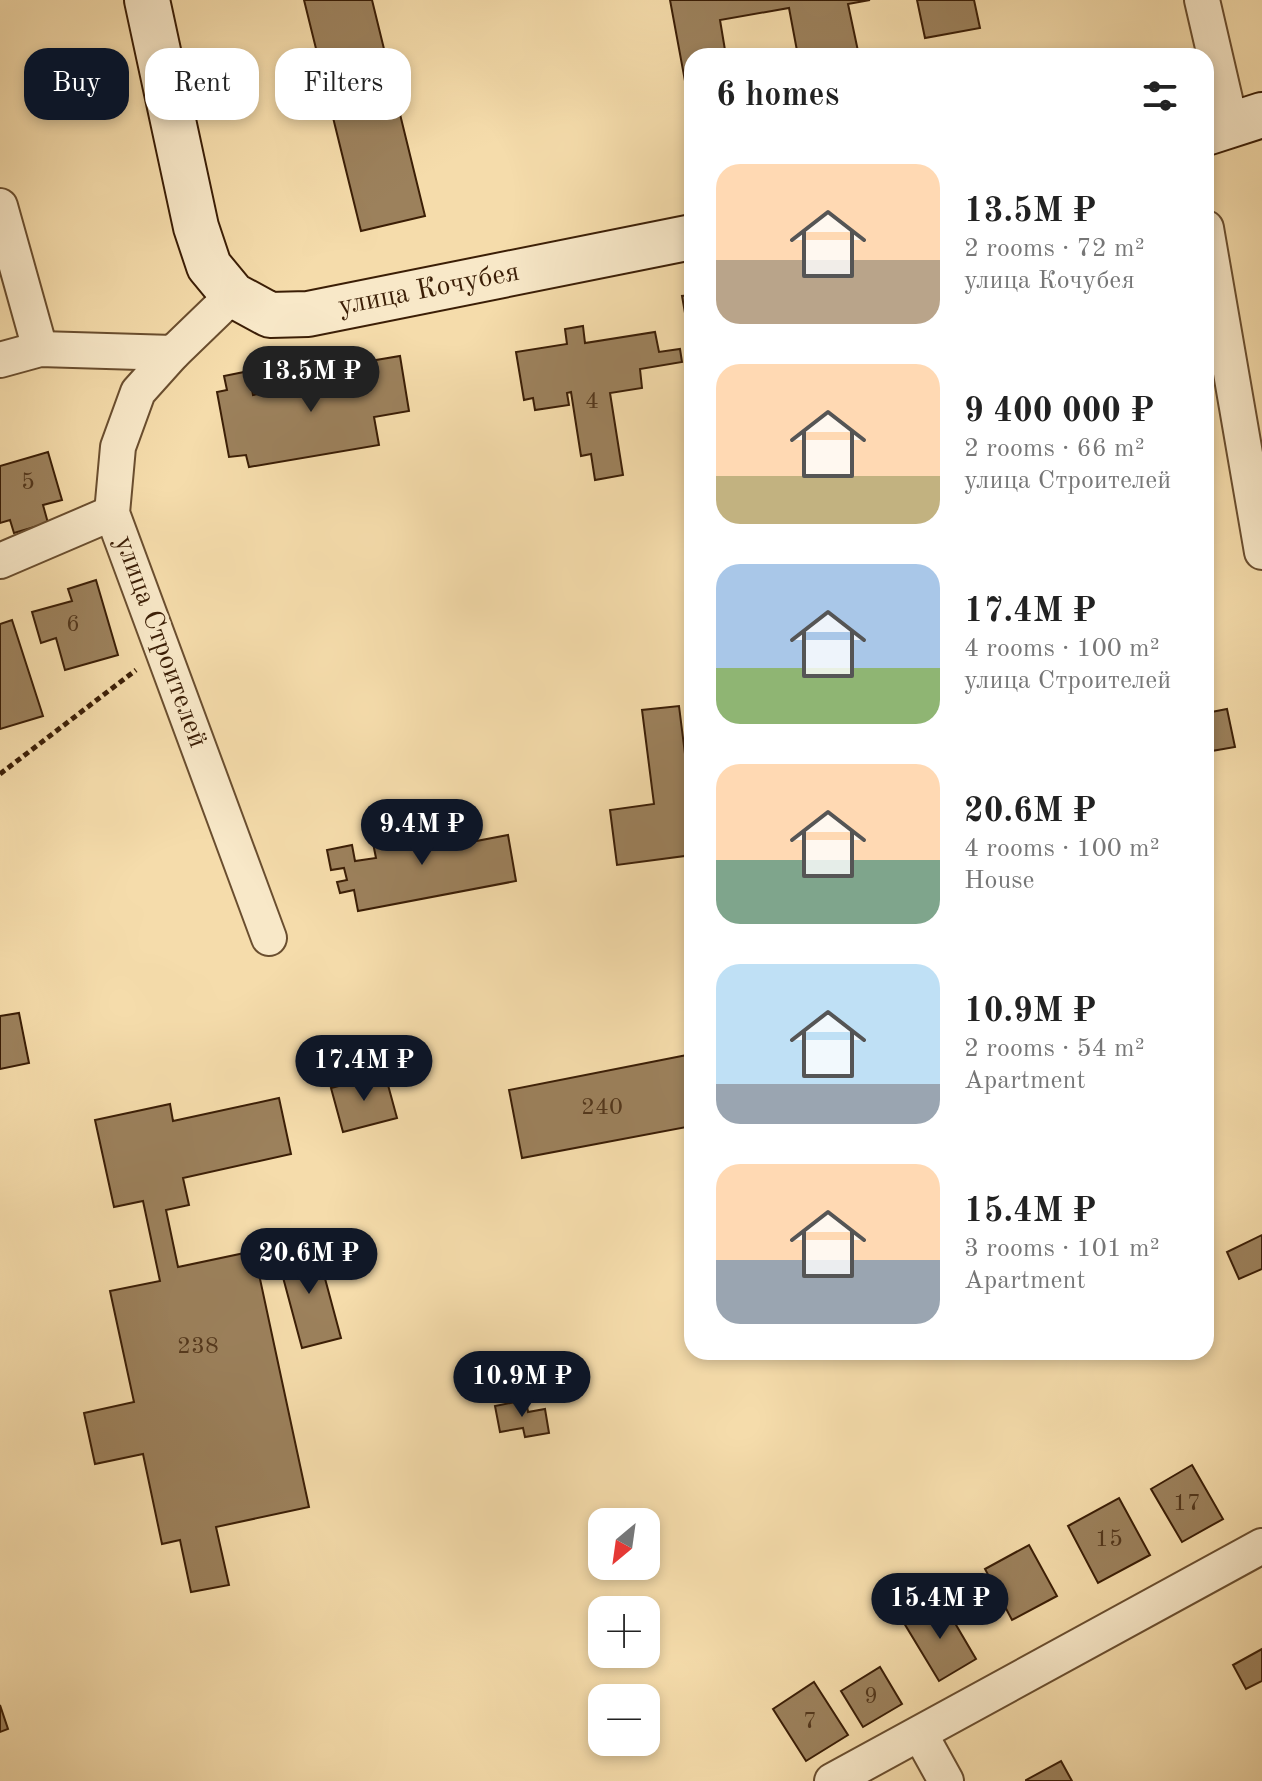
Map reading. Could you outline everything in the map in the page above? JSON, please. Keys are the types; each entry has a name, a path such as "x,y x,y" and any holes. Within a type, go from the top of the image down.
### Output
{"main road":[{"path":"147,0 196,227 209,266 233,295"},
{"name":"улица Кочубея","path":"233,295 270,315 308,314 684,239"}],"street":[{"path":"1202,0 1214,48"},
{"path":"1214,48 1233,125"},
{"path":"0,206 40,349"},
{"path":"1214,274 1262,552"},
{"path":"0,360 40,349 173,353 233,295"},
{"name":"улица Строителей","path":"173,353 138,392 118,447 112,513 269,938"},
{"path":"0,561 112,513"},
{"path":"832,1781 1262,1546"},
{"path":"920,1734 946,1781"}],"path":[{"path":"0,774 163,651"}],"building":[{"path":"304,0 372,0 384,48 316,48"},
{"path":"670,0 870,0 848,4 857,48 796,48 789,8 720,20 725,48 684,48 684,76"},
{"path":"917,0 974,0 980,28 925,38"},
{"path":"334,120 401,120 425,216 361,231"},
{"path":"583,326 585,343 655,332 659,352 680,349 682,362 640,369 642,388 610,393 623,475 595,480 591,454 581,456 571,392 567,393 569,405 535,410 533,398 524,400 516,352 567,344 565,329"},
{"path":"400,356 409,411 374,417 379,445 249,467 246,455 229,457 217,392 227,390 224,376 249,371 253,395 348,379 346,365"},
{"path":"48,452 62,500 43,505 48,523 14,533 10,520 0,523 0,466"},
{"path":"96,580 118,655 65,670 56,638 41,643 32,612 72,601 68,589"},
{"path":"12,620 43,716 0,729 0,624"},
{"path":"679,706 684,746 684,856 617,865 610,810 654,804 642,710"},
{"path":"1227,709 1235,747 1214,751 1214,711"},
{"path":"436,825 440,847 457,843 454,831 468,829 471,842 508,835 516,881 358,911 354,890 340,893 337,882 347,880 344,868 331,870 327,850 352,845 355,861 376,858 372,838"},
{"path":"19,1013 29,1063 0,1069 0,1016"},
{"path":"684,1056 684,1128 522,1158 509,1090"},
{"path":"385,1074 397,1118 343,1132 331,1088"},
{"path":"279,1098 291,1154 183,1178 189,1205 166,1210 178,1267 254,1251 309,1507 216,1527 229,1585 191,1592 180,1540 162,1544 143,1454 95,1464 84,1413 134,1402 110,1291 160,1281 143,1201 114,1207 95,1120 170,1104 173,1121"},
{"path":"1262,1235 1262,1269 1239,1279 1227,1252"},
{"path":"316,1245 341,1338 302,1348 277,1255"},
{"path":"526,1400 528,1412 545,1409 549,1433 525,1437 523,1428 500,1432 495,1406"},
{"path":"1192,1465 1223,1519 1182,1542 1151,1489"},
{"path":"1119,1498 1150,1555 1098,1583 1068,1526"},
{"path":"1029,1545 1057,1596 1012,1620 985,1569"},
{"path":"942,1601 976,1659 939,1681 904,1623"},
{"path":"1262,1649 1262,1681 1246,1689 1233,1665"},
{"path":"880,1667 902,1704 863,1727 841,1691"},
{"path":"814,1682 848,1735 806,1761 773,1709"},
{"path":"0,1705 8,1729 0,1732"},
{"path":"1061,1761 1072,1781 1026,1781 1026,1780"}]}
